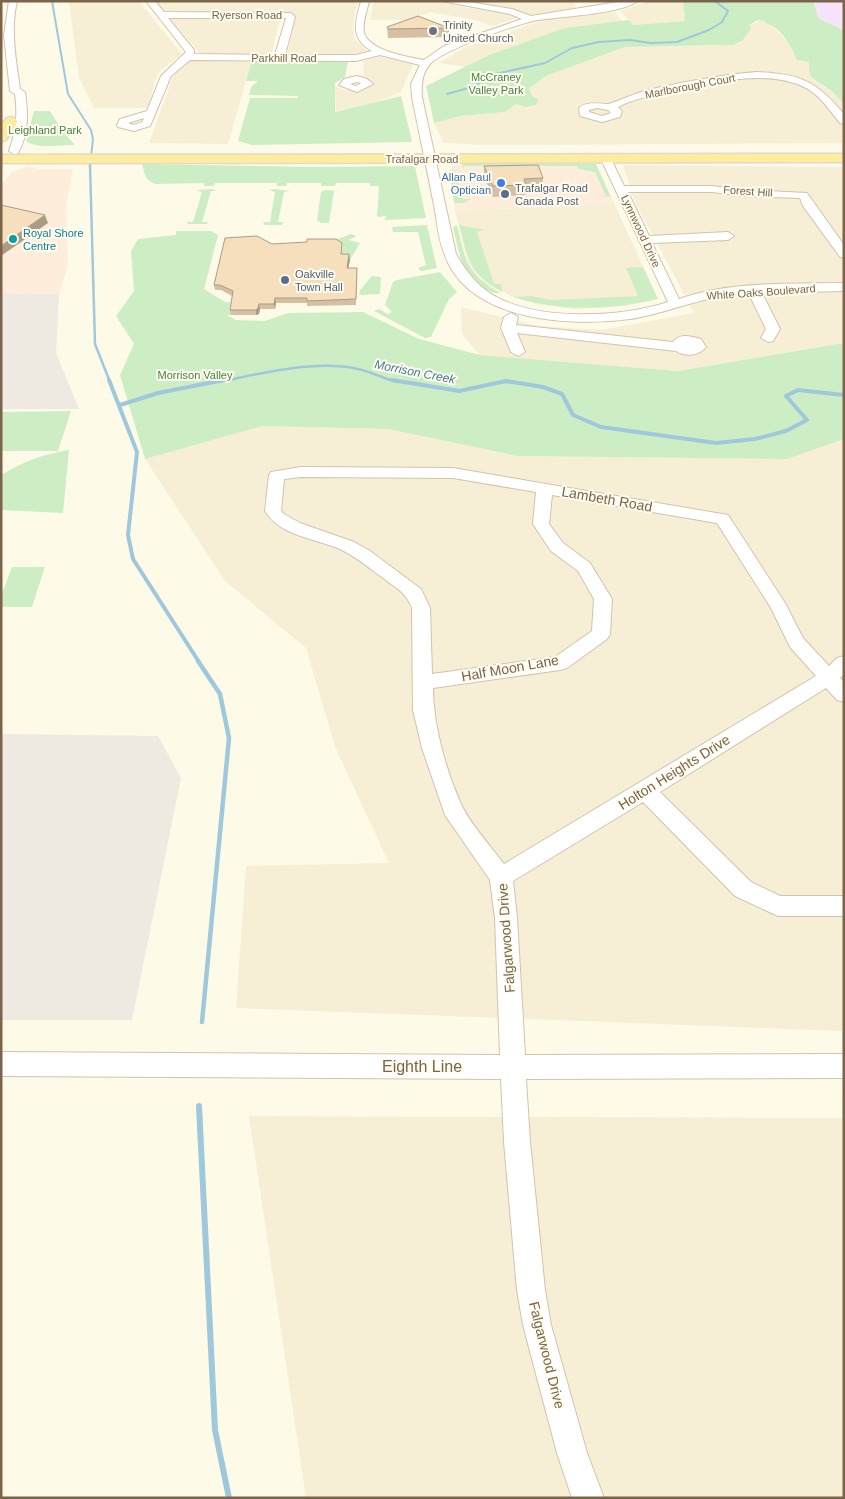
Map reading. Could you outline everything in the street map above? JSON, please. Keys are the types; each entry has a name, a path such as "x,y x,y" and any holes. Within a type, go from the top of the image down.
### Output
{"main road":[{"path":"1,137 11,112"},
{"name":"Trafalgar Road","path":"5,153 66,155 430,155 844,152"},
{"path":"1,176 5,153"},
{"name":"Trafalgar Road","path":"430,155 606,159 844,158"}],"street":[{"path":"13,1 8,24 15,91"},
{"path":"150,1 191,52 189,57 174,66 166,76 150,112"},
{"path":"365,1 360,32 365,43 379,52 426,63 448,48 530,19 634,1"},
{"path":"446,1 512,12 530,19"},
{"path":"579,1 585,11"},
{"name":"Ryerson Road","path":"161,15 288,15 291,17 278,58"},
{"name":"Parkhill Road","path":"189,57 278,58 355,69 379,52"},
{"name":"White Oaks Boulevard","path":"426,63 416,84 450,254 458,273 473,288 496,301 539,314 572,318 624,315 657,310 711,294 844,287"},
{"name":"Marlborough Court","path":"611,107 632,98 708,81 753,76 776,76 814,88 844,121"},
{"path":"5,153 10,134 11,112 9,95 15,91"},
{"path":"5,153 23,124 24,114 20,92 15,91"},
{"name":"Lynnwood Drive","path":"606,159 675,304"},
{"name":"Forest Hill","path":"621,189 712,189 744,193 804,195 808,200 809,206 844,254"},
{"path":"645,240 728,236"},
{"path":"754,291 773,329 768,338"},
{"path":"516,308 508,328 518,352"},
{"path":"624,315 631,344"},
{"path":"508,328 631,344 679,347"},
{"name":"Lambeth Road","path":"277,475 300,472 453,473 722,519 779,607 796,642 844,695"},
{"name":"Falgarwood Drive","path":"277,475 273,511 278,518 294,527 348,546 364,554 414,593 421,608 423,710 432,748 452,809 501,877 506,918 517,1142 533,1299 537,1325 572,1453 588,1498"},
{"name":"Half Moon Lane","path":"423,682 560,663 600,634 603,600 584,567 557,547 541,524 544,489"},
{"name":"Holton Heights Drive","path":"501,877 646,791 828,677 844,663"},
{"path":"646,791 743,889 778,906 844,906"},
{"name":"Eighth Line","path":"1,1064 514,1067 844,1066"}],"shaded area":[{"path":"69,1 139,1 182,54 160,71 156,77 148,108 94,108 79,78"},
{"path":"156,1 357,1 353,27 354,38 368,51 348,55 287,55 296,17 292,13 165,12"},
{"path":"374,1 439,1 469,8 506,13 517,18 493,26 476,20 430,12 408,20 370,20"},
{"path":"461,1 572,1 576,8 530,15 505,8"},
{"path":"650,1 683,1 685,21 633,25 620,11"},
{"path":"813,1 844,1 844,30 819,19"},
{"path":"615,12 622,21 564,28 489,55 465,67 439,63 464,48 534,23 567,16"},
{"path":"281,16 271,56 199,54 169,17"},
{"path":"758,20 766,21 792,46 797,60 809,62 813,80 829,89 844,104 844,143 487,145 444,143 434,123 461,116 505,112 516,104 525,106 532,96 529,87 546,76 625,47 714,46 751,28 749,25"},
{"path":"379,56 413,64 401,92 374,103 336,111 335,86 344,90 356,91 370,85 363,78 364,61"},
{"path":"252,60 228,144 149,143 173,77 179,69 190,61"},
{"path":"596,164 614,203 455,211 450,170 454,165"},
{"path":"623,165 844,167 844,343 678,371 480,355 462,334 461,307 538,326 601,330 694,313 635,202"},
{"path":"29,166 38,169 73,169 66,207 68,265 59,294 1,293 1,185 12,172"},
{"path":"614,203 658,299 624,306 576,309 535,304 513,297 485,282 473,270 468,262 455,211"},
{"path":"1,293 59,294 56,353 79,409 1,409"},
{"path":"262,426 388,429 518,456 787,459 844,439 844,1031 236,1008 246,866 389,863 335,747 306,648 225,581 145,459"},
{"path":"1,734 158,736 181,778 132,1020 1,1020"},
{"path":"249,1116 844,1118 844,1498 306,1498"}],"green space":[{"name":"McCraney Valley Park","path":"683,1 813,1 819,19 844,30 844,104 829,89 811,77 809,62 797,60 789,43 776,28 765,23 765,21 758,20 749,25 751,28 742,41 732,45 625,47 546,76 529,88 532,96 539,100 536,105 525,107 516,104 505,112 461,116 434,123 426,86 489,55 564,28 629,20 633,25 685,21"},
{"path":"252,60 348,61 345,77 335,83 335,112 401,96 412,141 252,145 238,141 250,98 298,98 298,96 249,95 251,87 258,81 246,81"},
{"name":"Leighland Park","path":"34,111 50,111 63,132 75,145 42,146 26,141"},
{"path":"142,164 316,167 412,166 415,167 426,218 387,220 384,219 387,217 377,216 379,186 370,186 370,183 336,183 335,186 321,186 321,183 287,183 286,186 277,186 277,183 215,183 214,186 204,186 204,183 156,184 148,179"},
{"path":"462,164 596,164 611,197 599,197 606,196 595,172 578,169 577,166 464,166 463,169"},
{"path":"462,169 455,170 463,199 471,199 464,203 454,203 450,170"},
{"path":"212,189 217,191 211,191 202,222 208,222 207,224 188,224 187,222 193,222 202,192 196,190"},
{"path":"269,190 290,191 284,192 278,222 284,222 281,225 265,225 263,222 270,222 275,192"},
{"path":"325,190 341,191 334,191 329,223 321,223 317,220 321,192"},
{"path":"427,225 437,268 421,271 418,268 426,265 418,232 393,232 392,227"},
{"path":"457,225 469,265 480,279 500,293 494,293 485,289 477,283 466,269 459,254 453,227"},
{"path":"459,225 484,230 477,232 494,284 501,284 502,292 476,272 468,256"},
{"name":"Morrison Valley","path":"176,231 211,231 218,235 204,289 225,302 231,302 229,309 232,309 231,315 227,315 236,320 265,321 288,313 363,312 419,339 480,355 678,371 844,343 844,439 787,459 518,456 388,429 262,426 145,459 120,375 134,344 116,316 134,291 131,251 138,239 176,235"},
{"path":"351,234 357,236 349,240 360,243 350,260 341,260 332,241"},
{"path":"643,267 658,299 640,303 586,308 549,305 513,297 531,296 551,300 638,296 626,268"},
{"path":"440,272 457,292 449,299 431,337 425,338 374,311 379,309 388,314 392,312 385,305 393,282"},
{"path":"372,276 381,277 380,294 359,295 360,290"},
{"path":"71,411 58,451 1,451 1,412"},
{"path":"69,450 63,513 1,510 1,475 34,459"},
{"path":"12,567 45,567 32,607 1,607 1,596"}],"building":[{"path":"418,16 449,28 388,29 387,27"},
{"path":"538,165 543,178 524,179 526,185 493,186 484,166"},
{"path":"1,205 45,215 1,246"},
{"name":"Oakville Town Hall","path":"257,236 272,244 307,242 307,239 336,239 342,243 341,254 349,254 347,268 357,268 356,299 307,301 307,298 275,298 274,304 259,304 256,310 230,310 233,291 220,285 214,285 225,238"}],"waterway":[{"path":"52,1 68,94 91,130 93,139 90,166"},
{"path":"447,94 472,87 495,74 545,63 572,48 599,42 630,40 651,43 677,42 709,30 722,22 728,11 715,1"},
{"path":"90,166 95,344 110,382"},
{"name":"Morrison Creek","path":"218,382 288,369 324,366 358,369 398,382"},
{"path":"109,380 137,452 128,535 133,559 199,662"},
{"name":"Morrison Creek","path":"120,405 158,393 224,380"},
{"name":"Morrison Creek","path":"392,380 459,391 506,381 543,387 562,394 573,415 601,427 716,443 755,439 786,431 807,420 786,396 798,390 844,395"},
{"name":"Morrison Creek","path":"503,382 510,382"},
{"path":"198,661 220,694 229,738 202,1022"},
{"path":"199,1106 215,1430 229,1498"}],"place":[{"name":"Trinity United Church","path":"433,31"},
{"name":"Allan Paul Optician","path":"501,183"},
{"name":"Trafalgar Road Canada Post","path":"505,194"},
{"name":"Royal Shore Centre","path":"13,239"},
{"name":"Oakville Town Hall","path":"285,280"}]}
